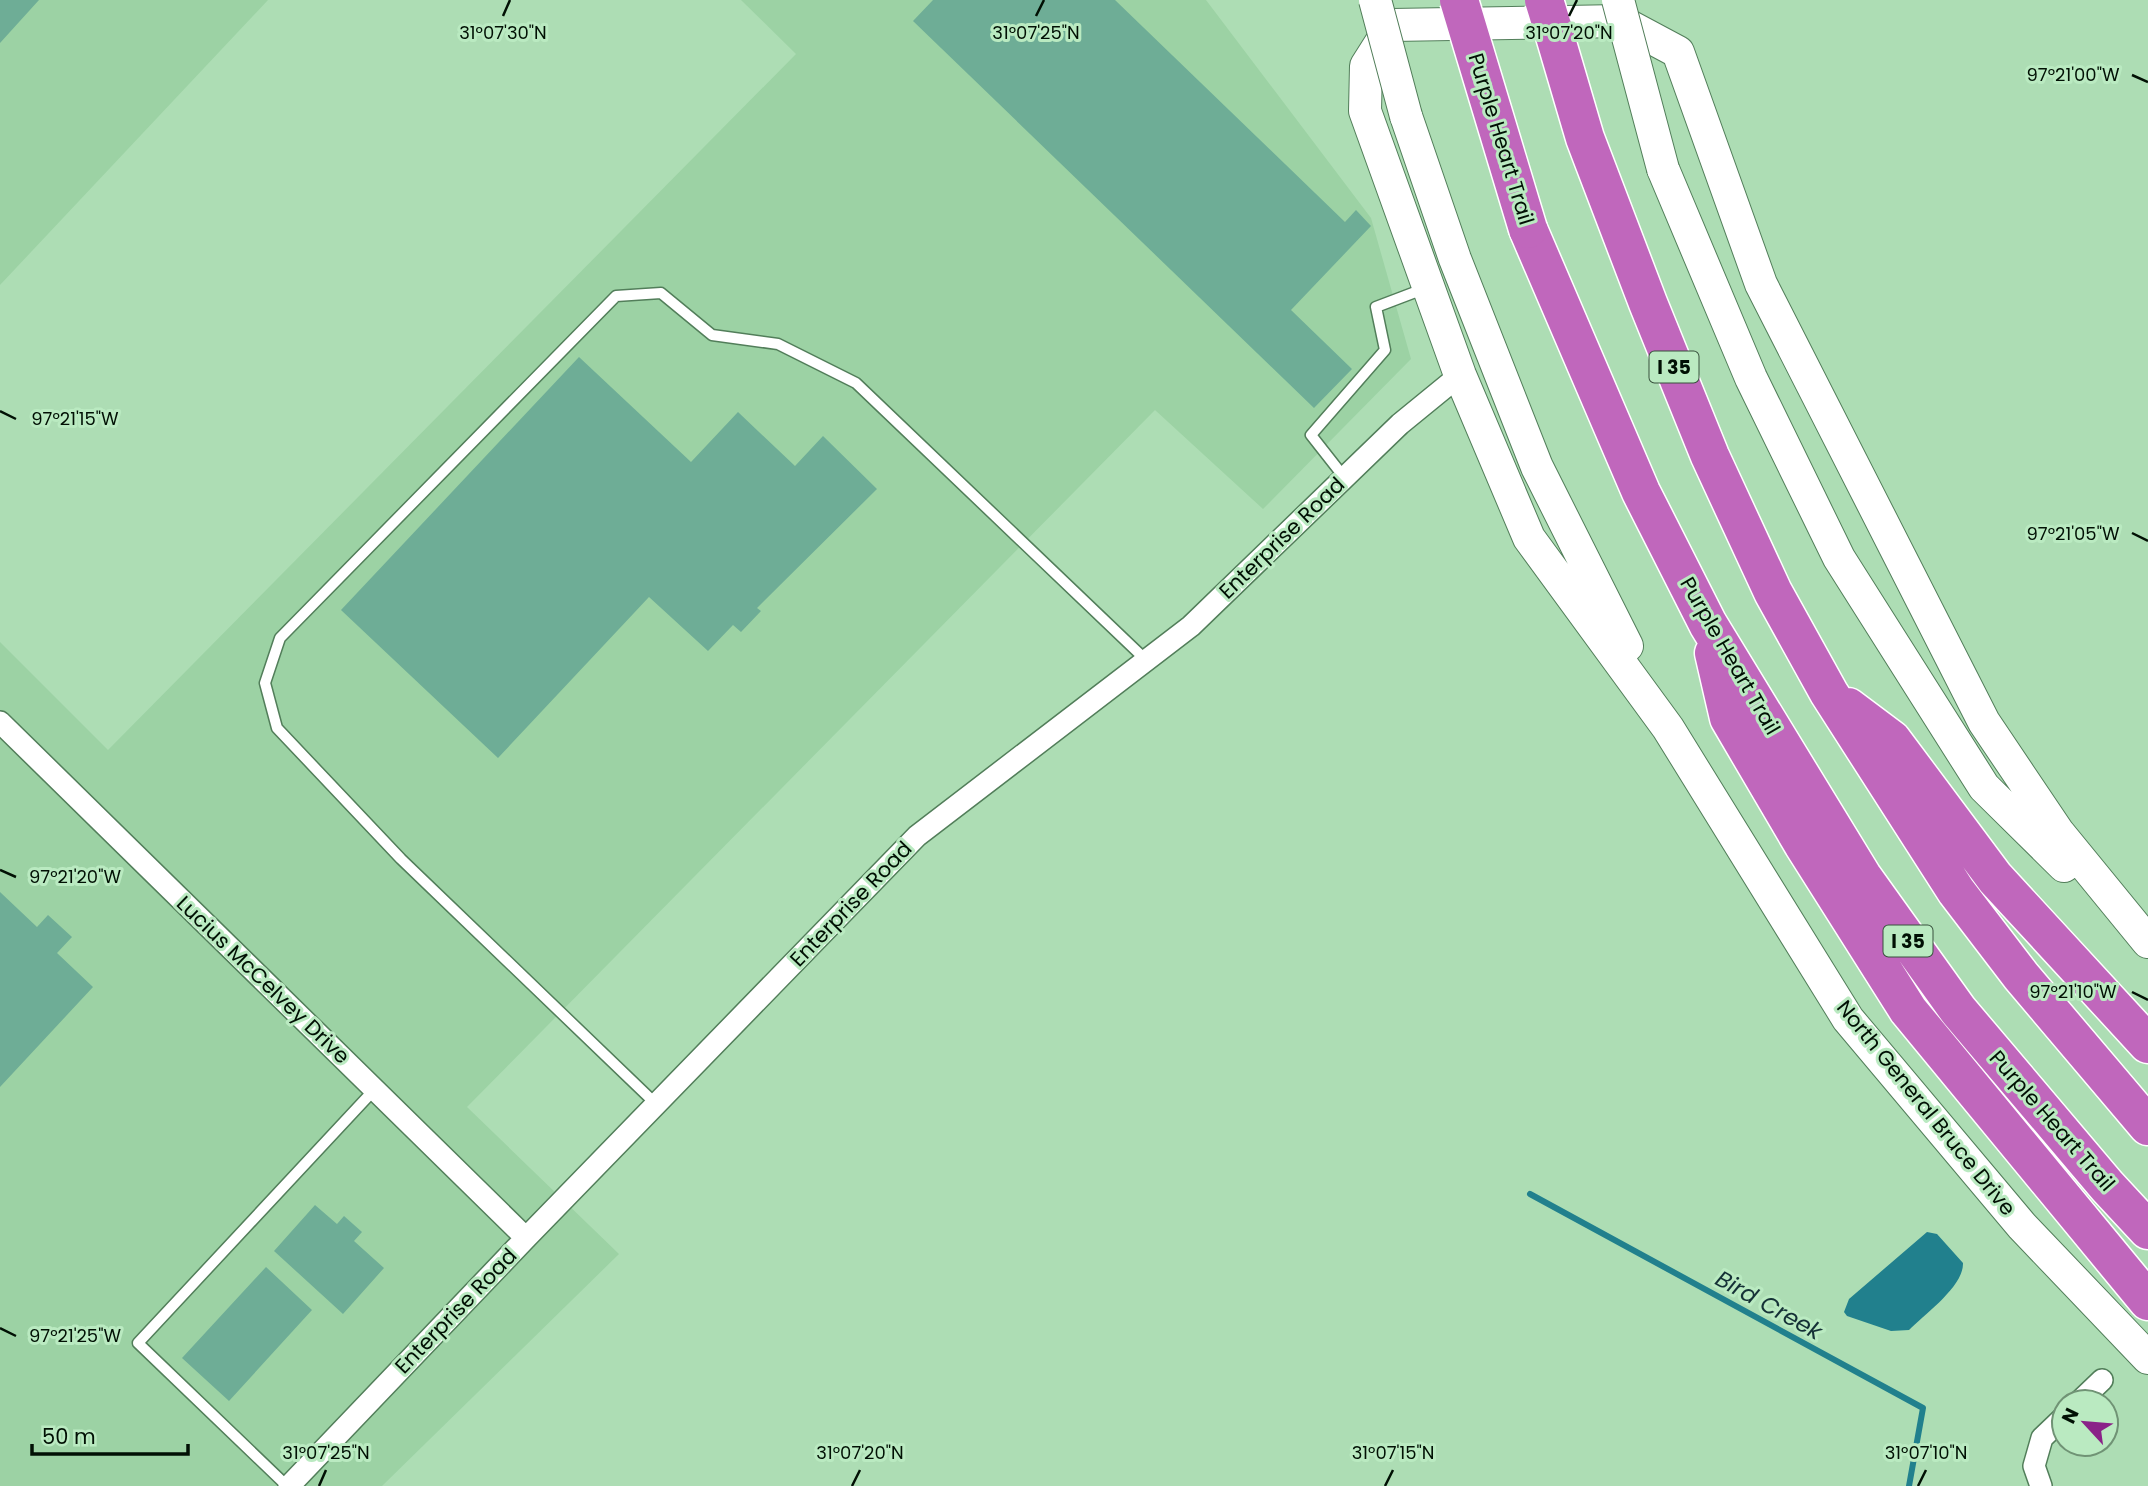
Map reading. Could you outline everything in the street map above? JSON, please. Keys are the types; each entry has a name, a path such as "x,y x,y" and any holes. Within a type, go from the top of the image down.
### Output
{"highway":[{"name":"Purple Heart Trail","path":"1459,0 1528,229 1641,492 1708,624 1862,876 1958,1010 2107,1186 2148,1230"},
{"name":"I 35","path":"1544,0 1585,138 1710,456 1773,592 1829,693 1956,891 2021,976 2148,1126"},
{"path":"1708,624 1729,718 1803,844 1908,1010 2148,1301"},
{"path":"1829,693 1892,740 1995,878 2148,1044"}],"main road":[{"path":"1375,0 1406,116 1455,259 1537,467 1668,728"},
{"path":"1618,0 1663,169 1751,378 1846,570 1984,787 2148,945"},
{"path":"1668,728 1529,538 1460,375 1365,111 1366,66 1392,25 1620,21 1678,52 1760,284 1984,722 2058,832 2148,945"},
{"name":"North General Bruce Drive","path":"1668,728 1848,1019 2022,1226 2148,1358"}],"street":[{"name":"Enterprise Road","path":"288,1486 917,836 1191,626 1400,424 1460,375"},
{"name":"Lucius McCelvey Drive","path":"0,722 526,1238"},
{"path":"2094,1388 2102,1380"},
{"path":"2041,1486 2034,1466 2042,1438 2050,1430"}],"lane":[{"path":"1345,477 1311,435 1385,349 1376,307 1428,286"},
{"path":"656,1104 401,859 277,728 265,683 280,638 616,296 661,293 712,335 778,344 856,383 1146,660"},
{"path":"288,1486 138,1343 374,1090"}],"shaded area":[{"path":"0,0 268,0 0,285"},
{"path":"741,0 1206,0 1371,218 1411,359 1263,509 1155,410 467,1107 619,1254 382,1486 0,1486 0,642 108,750 796,54"}],"water":[{"path":"1927,1232 1937,1234 1963,1263 1962,1272 1951,1290 1909,1330 1891,1331 1847,1316 1844,1312 1849,1299"}],"building":[{"path":"0,0 39,0 0,43"},
{"path":"933,0 1115,0 1345,222 1356,210 1371,226 1291,310 1352,369 1314,408 913,21"},
{"path":"579,357 691,462 738,412 795,466 823,436 877,489 757,608 761,611 741,632 733,625 708,651 649,597 498,758 341,610"},
{"path":"0,892 37,927 48,915 72,937 57,953 93,987 0,1087"},
{"path":"315,1205 337,1224 344,1216 362,1232 354,1241 384,1268 343,1314 274,1251"},
{"path":"266,1267 312,1310 229,1401 182,1358"}],"waterway":[{"name":"Bird Creek","path":"1530,1194 1923,1408 1909,1486"}]}
